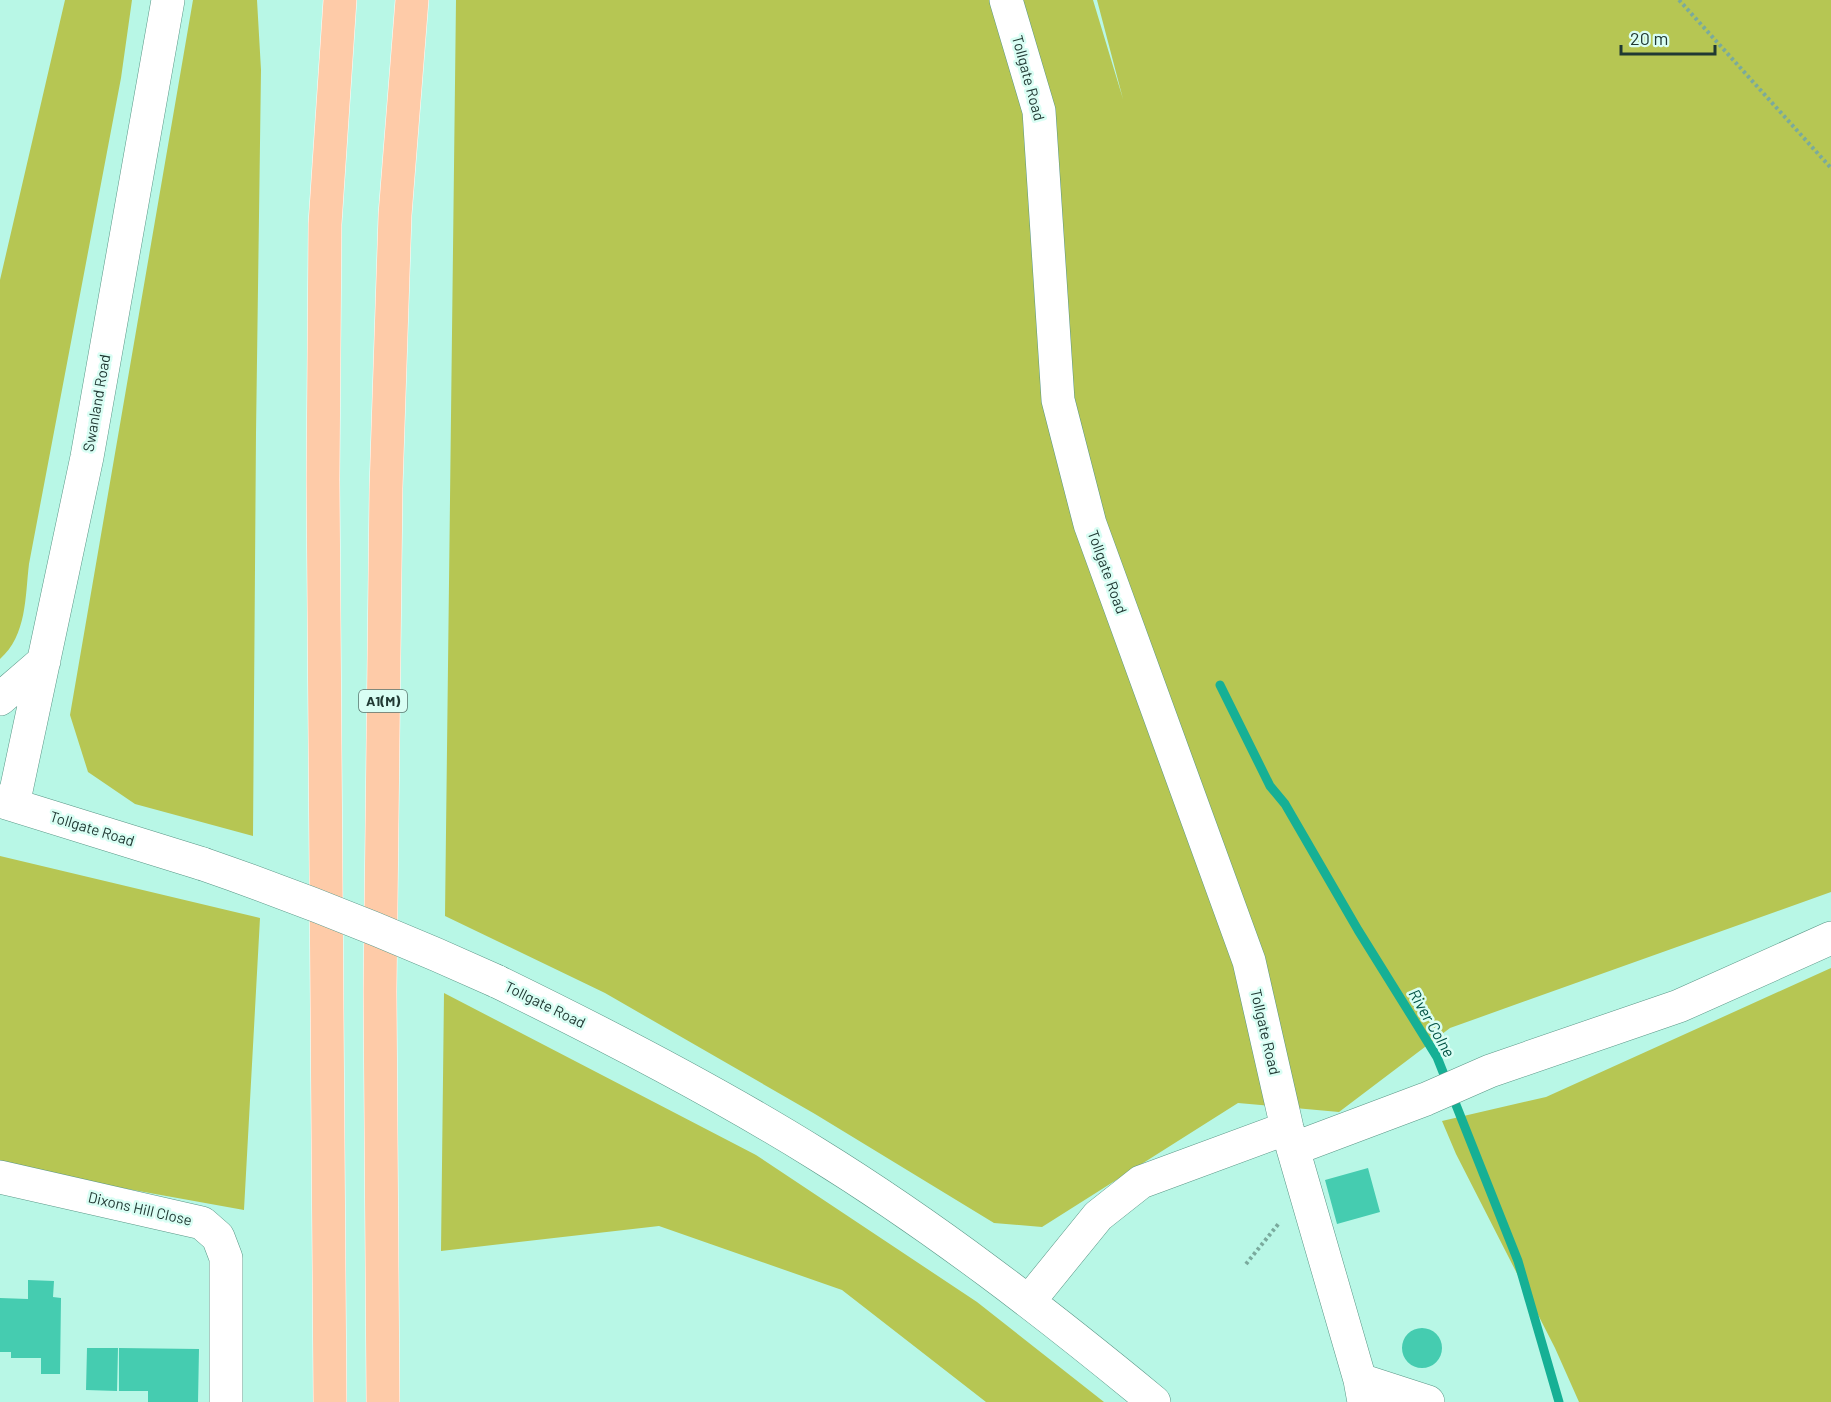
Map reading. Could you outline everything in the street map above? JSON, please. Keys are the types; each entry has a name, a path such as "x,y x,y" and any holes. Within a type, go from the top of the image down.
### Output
{"highway":[{"path":"330,1402 323,480 326,224 340,0"},
{"name":"A1(M)","path":"383,1402 380,991 386,488 395,215 412,0"}],"street":[{"name":"Swanland Road","path":"7,803 44,662 87,457 168,0"},
{"name":"Tollgate Road","path":"1006,0 1040,111 1058,400 1090,525 1249,961 1290,1139 1362,1391"},
{"path":"0,699 44,662"},
{"name":"Tollgate Road","path":"7,803 202,864 308,901 401,938 602,1033 710,1090 816,1154 921,1224 1029,1301 1154,1402"},
{"path":"1029,1301 1098,1216 1141,1182 1426,1099 1490,1071 1679,1006 1831,938"},
{"name":"Dixons Hill Close","path":"0,1177 202,1223 218,1237 226,1258 226,1402"},
{"path":"1362,1391 1428,1402"}],"path":[{"path":"1679,0 1831,168"},
{"path":"1246,1264 1304,1191"}],"green space":[{"path":"65,0 132,0 121,78 29,564 23,615 15,639 0,659 0,280"},
{"path":"193,0 257,0 261,70 253,836 135,804 88,772 70,715"},
{"path":"456,0 1093,0 1123,99 1097,0 1831,0 1831,892 1450,1028 1339,1112 1238,1103 1042,1227 994,1223 815,1114 605,993 445,916"},
{"path":"0,856 260,918 244,1210 0,1166"},
{"path":"1831,968 1831,1402 1579,1402 1555,1348 1456,1154 1442,1121 1546,1097"},
{"path":"444,993 756,1155 977,1302 1104,1402 986,1402 842,1290 659,1226 441,1251"}],"building":[{"path":"1368,1168 1380,1212 1337,1224 1325,1180"},
{"path":"28,1280 54,1281 53,1297 61,1298 60,1374 41,1374 41,1358 11,1358 11,1352 0,1352 0,1298 28,1299"},
{"path":"1422,1328 1436,1334 1442,1348 1436,1362 1422,1368 1408,1362 1402,1348 1408,1334"},
{"path":"87,1348 118,1348 117,1391 86,1390"},
{"path":"119,1348 199,1349 198,1402 148,1402 148,1391 119,1391"}],"waterway":[{"name":"River Colne","path":"1220,685 1270,786 1285,804 1358,930 1437,1057 1518,1261 1559,1402"}]}
